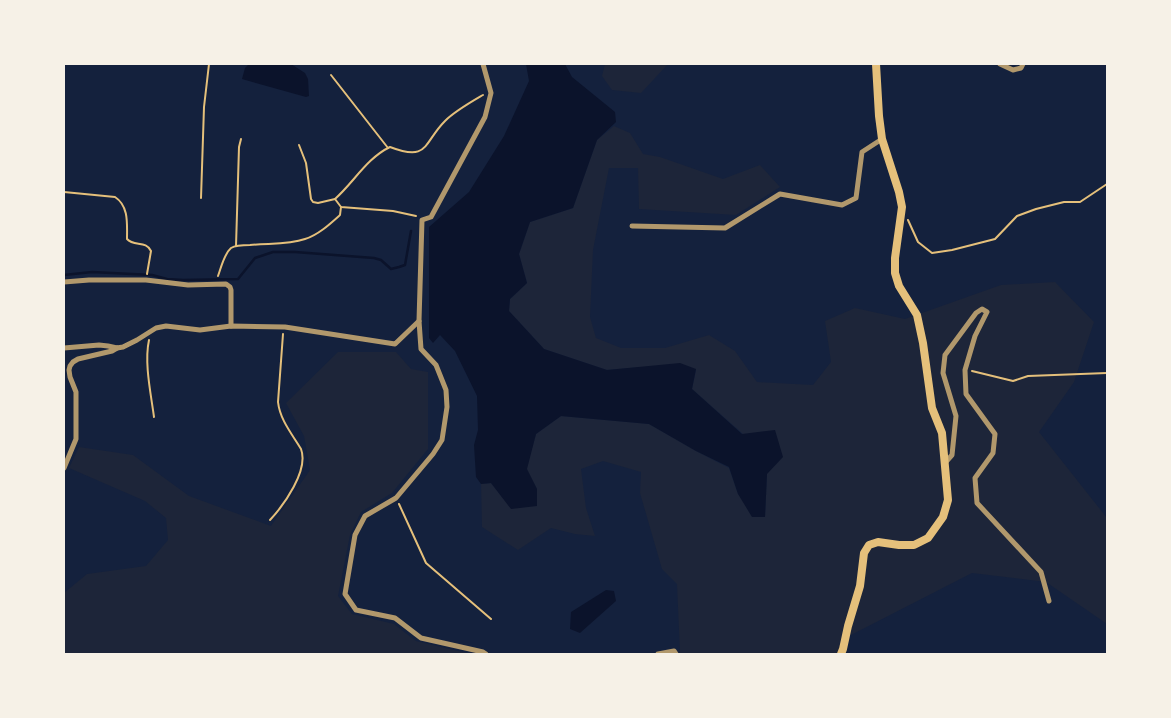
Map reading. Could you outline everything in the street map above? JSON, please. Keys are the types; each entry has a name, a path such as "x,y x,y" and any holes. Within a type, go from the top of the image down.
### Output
{"main road":[{"path":"841,654 844,649 848,626 860,586 864,554 870,545 878,542 914,545 928,538 943,517 948,500 942,433 932,408 917,315 899,286 895,273 895,258 902,207 882,139 876,64"}],"street":[{"path":"483,64 490,92 485,117 436,209 431,217 422,220 419,321 421,349 436,365 446,390 448,407 442,440 433,454 396,498 365,516 356,535 345,594 356,610 395,618 421,638 486,654"},
{"path":"1000,64 1012,70 1022,68 1023,64"},
{"path":"632,226 725,228 780,194 842,205 856,198 862,152 882,139"},
{"path":"64,282 146,280 188,285 226,284 230,287 231,326"},
{"path":"944,464 952,455 956,416 943,373 945,355 976,313 982,309 986,312 975,336 965,370 966,394 995,434 993,453 975,478 977,503 1041,572 1049,601"},
{"path":"64,348 99,345 122,348 156,328 166,326 200,330 231,326 283,327 395,344 419,321"},
{"path":"64,468 76,439 76,392 70,377 70,366 78,359 112,351 117,348"},
{"path":"658,654 674,651 676,654"}],"path":[{"path":"201,198 204,107 209,64"},
{"path":"331,75 388,148"},
{"path":"299,145 306,164 313,202 318,203 335,199 377,155 390,147 408,153 414,153 423,149 449,117 490,92"},
{"path":"236,246 239,147 241,139"},
{"path":"902,207 918,242 932,253 995,239 1017,216 1036,208 1064,202 1080,202 1107,184"},
{"path":"64,192 115,197 119,200 125,207 128,241 145,244 150,248 146,280"},
{"path":"218,284 218,277 229,251 236,246 293,242 311,237 340,215 341,207 335,199"},
{"path":"341,207 402,212 422,220"},
{"path":"270,520 282,506 302,469 301,449 279,411 283,327"},
{"path":"151,337 148,349 148,372 154,417"},
{"path":"965,370 1013,381 1028,376 1107,373"},
{"path":"396,498 426,563 491,619"}],"shaded area":[{"path":"249,64 291,64 305,73 308,79 309,96 306,97 242,79 245,68"},
{"path":"526,64 565,64 572,77 615,112 616,122 597,140 573,208 530,222 519,254 527,283 510,299 509,311 544,349 607,370 680,363 696,369 692,389 742,434 775,430 783,457 767,474 765,517 752,517 738,494 729,467 696,451 649,424 561,416 536,434 527,469 537,489 537,506 511,509 491,483 481,484 476,477 474,445 478,430 477,396 455,351 440,335 433,343 429,338 429,227 469,192 504,136 529,81"},
{"path":"605,64 668,64 641,93 612,90 602,76"},
{"path":"614,126 630,133 643,154 660,157 723,179 760,165 780,187 736,215 639,209 638,168 609,168 593,250 590,317 596,338 621,348 665,348 709,335 735,351 757,382 813,385 831,362 825,321 855,308 905,319 1001,285 1055,282 1094,322 1074,382 1039,432 1107,518 1107,624 1046,582 972,573 851,635 838,654 676,654 680,653 677,584 662,569 640,493 641,472 603,461 581,469 586,508 595,536 575,534 551,528 518,550 482,527 481,484 491,483 512,509 537,489 526,469 536,434 561,416 649,424 729,468 738,494 765,517 767,474 743,434 692,389 696,370 642,367 607,370 544,349 509,311 510,299 527,283 519,254 530,222 573,208 597,140"},
{"path":"338,352 396,352 411,369 428,372 428,449 392,493 361,512 350,535 338,596 352,614 394,624 416,641 471,654 64,654 64,593 87,574 146,566 168,540 166,518 145,501 69,468 79,447 133,455 189,496 271,526 310,470 304,436 286,403"},
{"path":"606,590 614,591 616,601 580,633 570,629 571,612"}],"waterway":[{"path":"64,275 92,272 152,275 167,279 183,280 238,279 255,258 273,252 374,258 381,260 391,269 405,265 411,231"}]}
